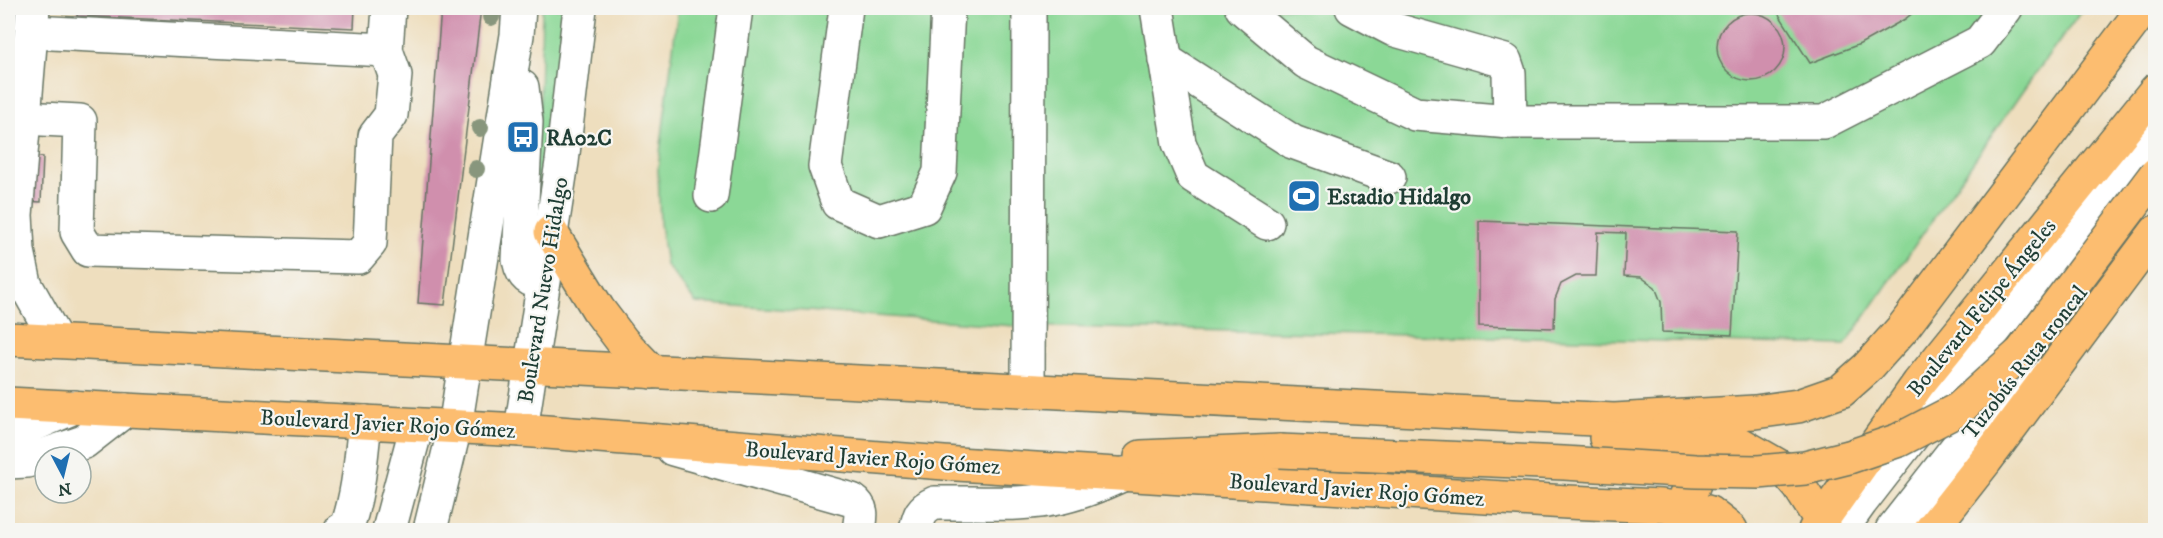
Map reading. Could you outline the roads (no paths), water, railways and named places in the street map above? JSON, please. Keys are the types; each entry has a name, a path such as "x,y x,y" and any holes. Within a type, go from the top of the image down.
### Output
{"main road":[{"path":"8,339 1614,420 1755,412 1798,406 1841,391 1867,368 1902,329 2144,8"},
{"name":"Boulevard Felipe Ángeles","path":"1826,528 1919,383 2156,90"},
{"path":"957,464 1280,451 1696,471 1758,472 1805,468 1849,457 1899,440 1959,409 2022,352 2156,174"},
{"path":"551,232 598,309 623,342 652,372"},
{"path":"1931,531 2156,232"},
{"name":"Boulevard Javier Rojo Gómez","path":"8,405 521,430 957,464 1556,502 1662,506 1708,512 1731,531"},
{"path":"1331,405 1453,429 1647,440 1676,446 1690,458 1696,478 1690,492 1677,501 1662,506"},
{"path":"1614,420 1737,442 1784,470 1799,486 1826,528"}],"street":[{"path":"19,100 80,121 76,232 88,250 358,257 370,243 375,136 391,115 395,75 386,50 389,8"},
{"name":"Boulevard Nuevo Hidalgo","path":"521,430 562,162 580,8"},
{"path":"711,196 736,8"},
{"path":"846,8 825,166 838,203 879,221 924,207 940,171 948,8"},
{"path":"1028,391 1029,8"},
{"path":"1157,8 1179,143 1193,176 1268,223"},
{"path":"1242,8 1306,62 1415,114 1510,122 1824,122 1980,42 2006,8"},
{"path":"1352,8 1392,30 1505,62 1509,73 1510,122"},
{"path":"57,341 25,284 18,251 16,215 19,100 32,20 386,50"},
{"path":"518,21 526,122 519,260 522,273 528,279 544,282"},
{"path":"430,531 455,427 518,21"},
{"path":"1165,60 1293,142 1389,177"},
{"name":"Tuzobús Ruta troncal","path":"1826,528 1861,502 2156,123"},
{"name":"Tuzobús Ruta troncal","path":"1892,531 2156,192"},
{"path":"8,433 14,433 74,407"},
{"path":"8,462 27,462 84,442 125,410"},
{"path":"340,531 347,527 353,511 365,422"},
{"path":"389,531 417,425"},
{"path":"637,439 852,500 859,505 862,512 860,531"},
{"path":"916,531 919,516 924,508 935,502 1040,501 1084,491 1124,474"}],"place":[{"name":"RA02C","path":"523,137"},
{"name":"Estadio Hidalgo","path":"1304,196"}]}
